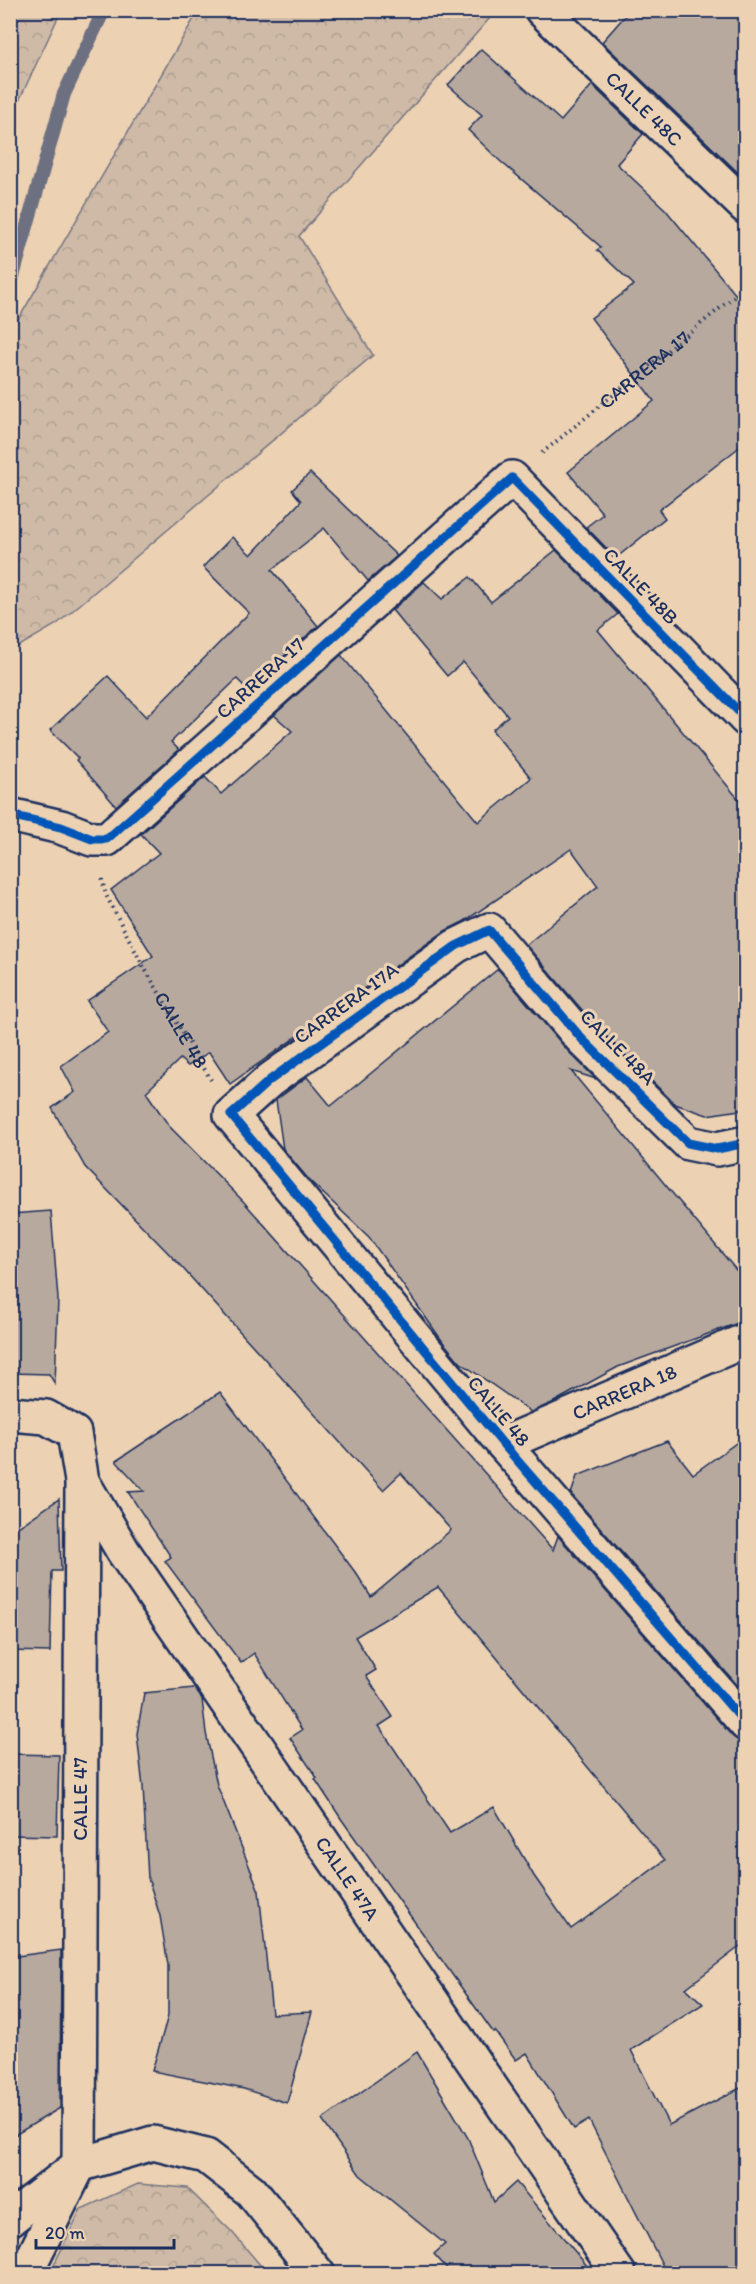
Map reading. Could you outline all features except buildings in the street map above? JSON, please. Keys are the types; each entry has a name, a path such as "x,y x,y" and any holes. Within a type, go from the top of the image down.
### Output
{"street":[{"name":"CALLE 48C","path":"542,10 746,207"},
{"name":"CALLE 48B","path":"512,478 746,719"},
{"name":"CARRERA 17","path":"92,838 107,839 512,478"},
{"path":"10,815 61,827 92,838"},
{"name":"CARRERA 17A","path":"231,1115 270,1080 456,946 489,930"},
{"name":"CALLE 48A","path":"489,930 582,1040 688,1143 717,1149 746,1143"},
{"name":"CALLE 48","path":"231,1115 503,1444 746,1724"},
{"name":"CARRERA 18","path":"503,1444 746,1340"},
{"name":"CALLE 47","path":"10,1414 46,1417 74,1433 82,1481 79,2165"},
{"name":"CALLE 47A","path":"82,1481 123,1551 619,2274"},
{"path":"10,2219 79,2165 153,2144 206,2156 251,2191 318,2274"},
{"path":"26,2274 79,2165"}],"green space":[{"path":"199,10 496,11 299,236 373,355 57,624 11,651 11,332"},
{"path":"10,11 61,11 11,118"},
{"path":"138,2184 187,2188 232,2232 267,2273 50,2273 81,2209"}],"waterway":[{"path":"10,287 64,94 104,10"}],"cycle path":[{"path":"10,815 61,827 92,839 107,839 512,478 746,719"},
{"path":"746,1143 717,1149 688,1143 582,1039 489,930 456,946 270,1080 231,1115 503,1444 746,1724"}]}
